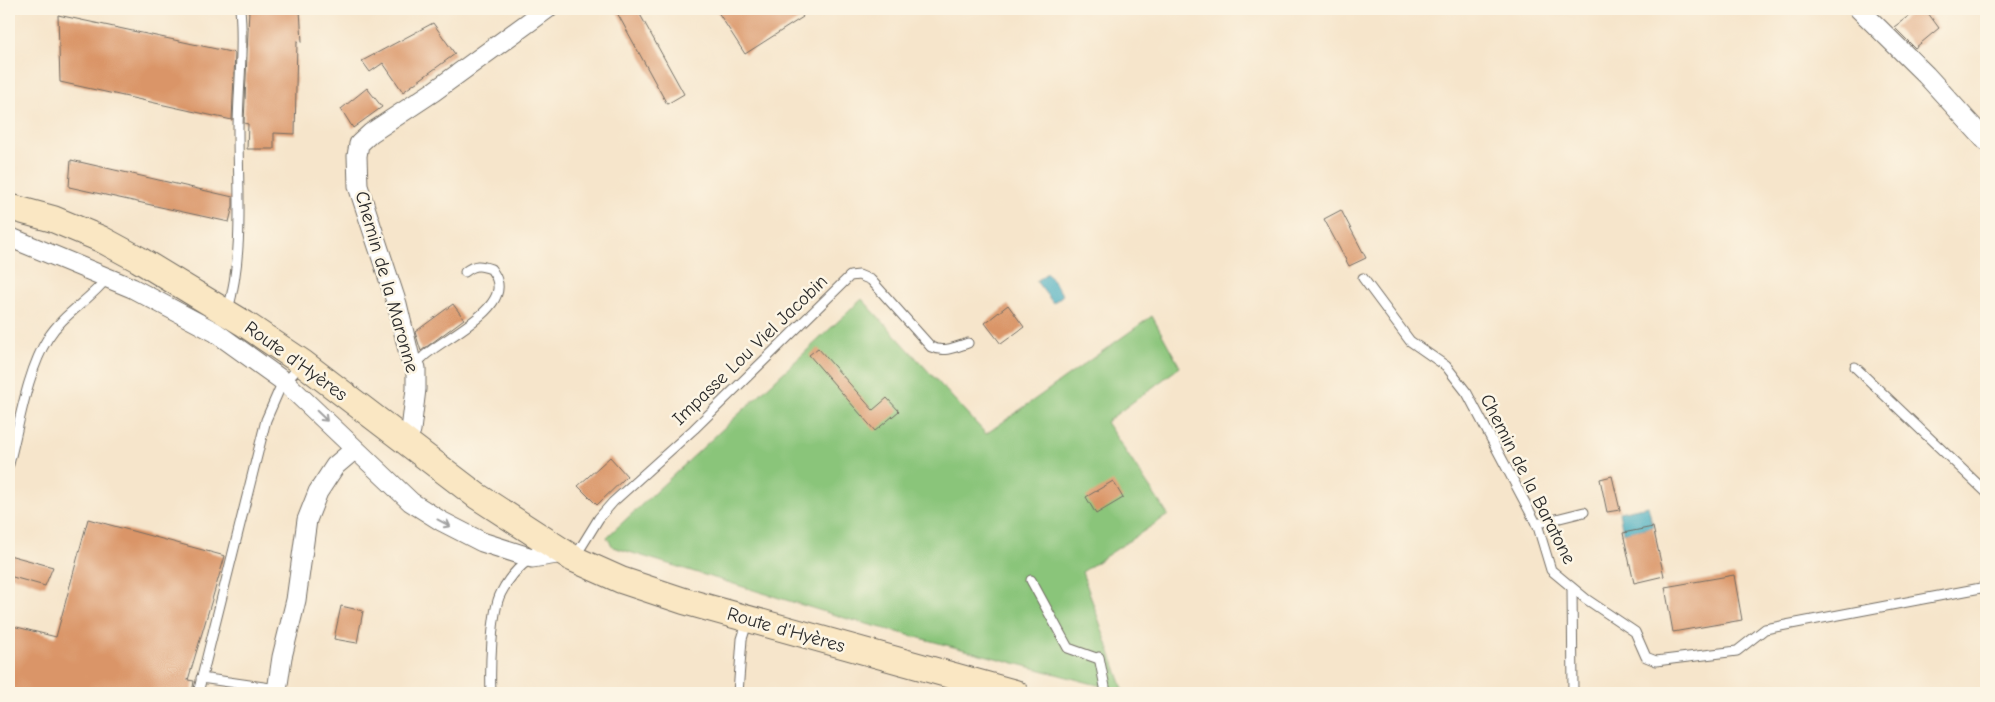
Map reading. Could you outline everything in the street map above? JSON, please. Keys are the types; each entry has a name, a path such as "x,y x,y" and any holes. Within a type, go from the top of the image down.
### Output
{"main road":[{"name":"Route d'Hyères","path":"9,207 53,219 100,239 138,259 227,313 294,373 404,440 477,496 568,556 621,580 748,620 1015,693"}],"street":[{"name":"Chemin de la Maronne","path":"404,440 411,430 416,389 416,368 408,351 397,304 358,186 356,156 358,144 371,133 434,92 500,41 531,22 547,9"},
{"path":"1860,9 1926,75 1986,141"},
{"name":"Route d'Hyères","path":"9,237 132,288 294,373 355,449 411,502 441,521 482,542 532,558 568,556"},
{"path":"277,692 282,657 296,600 307,520 318,492 335,466 355,449"}],"lane":[{"path":"227,313 234,287 239,230 238,132 243,35 240,9"},
{"path":"416,368 421,358 470,324 489,308 497,291 498,281 491,269 481,265 472,266 465,272"},
{"name":"Impasse Lou Viel Jacobin","path":"568,556 592,534 600,518 612,502 694,429 850,276 859,276 871,280 932,347 938,350 968,343"},
{"path":"9,464 35,363 48,337 107,277"},
{"name":"Chemin de la Baratone","path":"1363,278 1410,341 1446,366 1467,393 1536,524 1551,570 1572,588 1573,693"},
{"path":"1855,367 1986,492"},
{"path":"198,693 266,420 280,388 294,373"},
{"path":"1536,524 1584,512"},
{"path":"491,693 494,622 500,594 525,562 532,558"},
{"path":"1031,580 1068,648 1099,658 1106,687 1105,693"},
{"path":"1572,588 1635,632 1646,657 1656,661 1737,651 1765,629 1986,587"},
{"path":"738,693 742,639 748,620"},
{"path":"201,678 271,688 277,692"}],"green space":[{"path":"862,299 986,434 1152,316 1180,367 1106,422 1168,515 1082,572 1124,692 848,619 613,547 607,537"}],"water":[{"path":"1047,273 1063,295 1053,303 1036,281"},
{"path":"1648,506 1653,527 1623,533 1619,512"}],"building":[{"path":"249,9 300,10 302,42 297,41 295,134 274,133 274,149 247,149 248,124 244,123"},
{"path":"615,9 637,9 684,94 667,104"},
{"path":"716,9 798,9 803,17 745,54"},
{"path":"1918,9 1925,9 1939,28 1915,48 1894,27"},
{"path":"58,15 235,53 232,120 60,82"},
{"path":"433,23 455,54 403,92 383,63 370,72 362,61"},
{"path":"367,88 382,107 353,128 341,109"},
{"path":"71,160 233,197 229,222 69,187"},
{"path":"1341,210 1366,258 1349,266 1324,219"},
{"path":"453,304 464,319 421,351 415,332"},
{"path":"1008,305 1024,327 1001,344 985,323"},
{"path":"818,348 873,410 887,398 899,411 875,431 809,355"},
{"path":"610,457 627,476 597,505 578,486"},
{"path":"1612,476 1620,510 1607,512 1600,479"},
{"path":"1113,481 1123,498 1096,514 1086,497"},
{"path":"88,519 225,556 188,680 194,681 192,693 9,693 9,625 56,637"},
{"path":"1653,527 1664,576 1634,583 1623,533"},
{"path":"9,555 53,567 45,586 9,576"},
{"path":"1734,575 1742,620 1673,632 1665,587"},
{"path":"341,606 363,611 357,643 334,639"}]}
